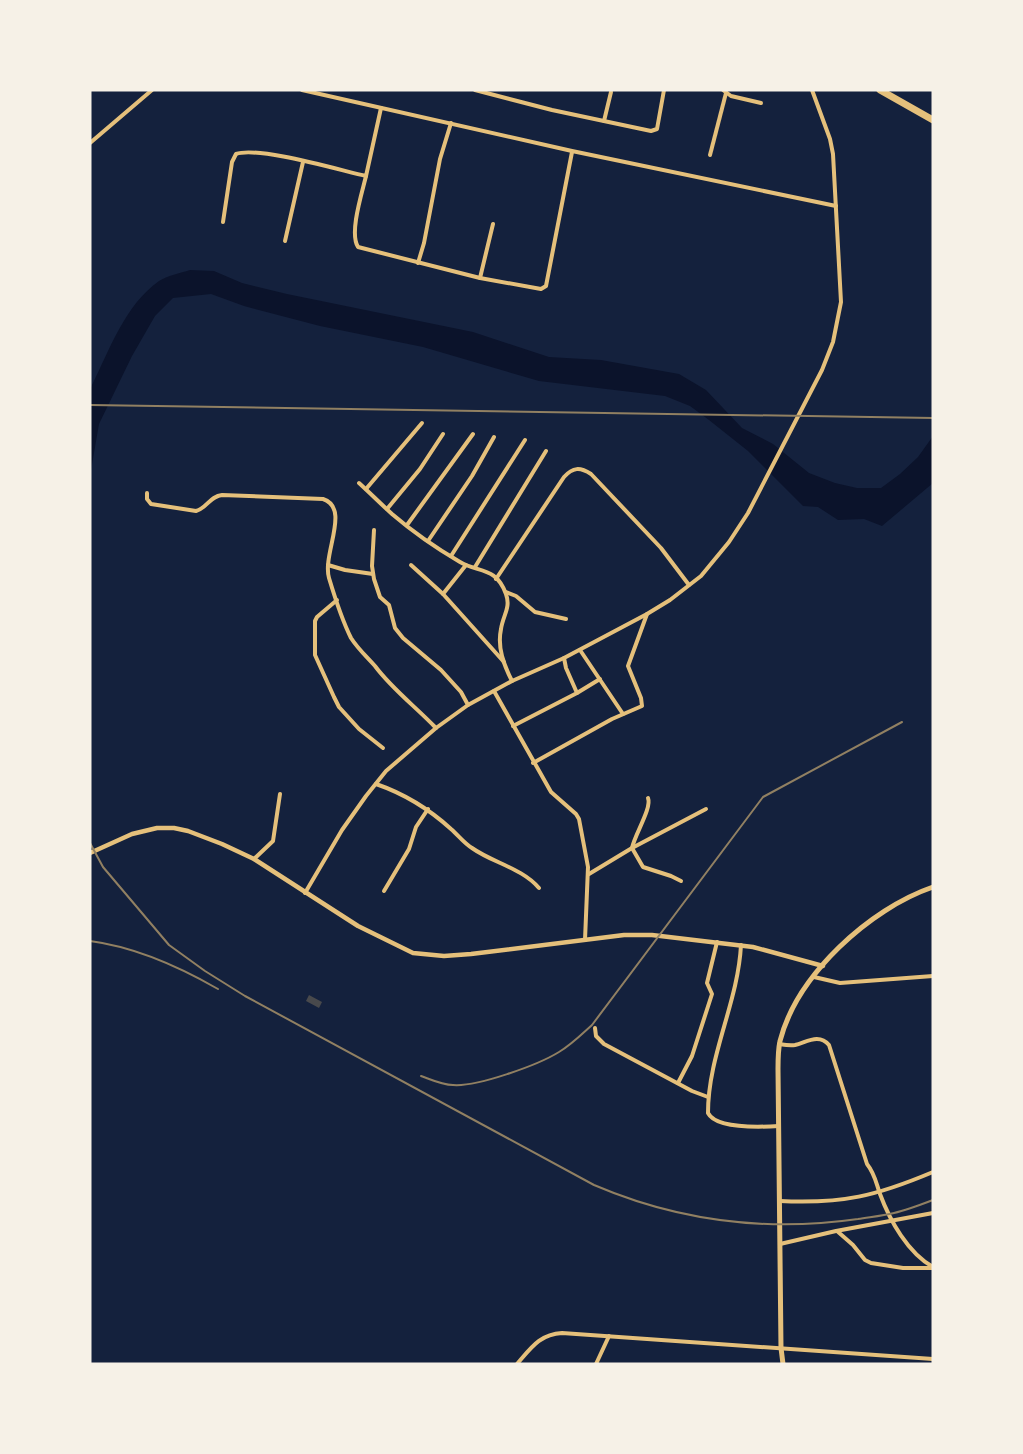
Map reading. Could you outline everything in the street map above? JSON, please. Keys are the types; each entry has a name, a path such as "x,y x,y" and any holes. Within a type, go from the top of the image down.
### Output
{"highway":[{"path":"880,90 933,120"}],"main road":[{"path":"783,1364 778,1126 779,1044 800,997 823,966 854,934 894,904 933,887"}],"street":[{"path":"90,143 152,90"},
{"path":"302,90 320,92 572,151 836,206"},
{"path":"475,90 655,131 664,90"},
{"path":"497,96 498,90"},
{"path":"305,893 342,830 386,771 436,728 468,705 647,614 701,576 729,542 748,513 761,483 782,448 822,370 835,333 841,302 830,139 812,90"},
{"path":"604,121 611,92"},
{"path":"710,155 725,92 760,103"},
{"path":"381,108 356,226 356,244 362,249 480,278 541,289 546,286 572,151"},
{"path":"418,263 440,159 451,123"},
{"path":"223,222 232,162 236,154 242,152 271,154 366,176"},
{"path":"285,241 303,162"},
{"path":"480,278 493,224"},
{"path":"366,489 422,423"},
{"path":"407,525 473,434"},
{"path":"387,509 420,469 443,435"},
{"path":"428,541 472,476 494,437"},
{"path":"451,556 525,440"},
{"path":"475,567 546,452"},
{"path":"496,579 564,477 570,471 579,469 591,474 614,498 667,555 689,585"},
{"path":"359,483 387,509 428,541 466,565 486,570 496,579 505,592 508,608 500,641 504,662 513,681"},
{"path":"147,493 147,499 151,504 196,510 201,509 214,497 222,495 328,500 334,504 336,516 328,564 329,578 348,630 359,650 379,674 436,728"},
{"path":"374,530 373,574 378,594 389,604 397,632 435,663 461,692 468,705"},
{"path":"328,564 345,570 373,574"},
{"path":"411,565 443,594 504,662"},
{"path":"443,594 466,565"},
{"path":"505,592 516,596 536,612 566,619"},
{"path":"337,600 317,616 315,655 339,707 358,729 383,748"},
{"path":"533,763 642,706 628,666 647,614"},
{"path":"580,650 623,714"},
{"path":"564,658 577,693"},
{"path":"513,726 600,679"},
{"path":"494,691 551,792 578,816 585,843 588,874 585,940"},
{"path":"376,784 405,795 428,809 469,846 531,878 539,888"},
{"path":"254,859 273,841 280,794"},
{"path":"648,798 650,803 648,810 638,827 632,848 643,867 681,881"},
{"path":"384,891 409,849 416,827 428,809"},
{"path":"588,874 706,809"},
{"path":"90,853 132,834 165,827 188,831 254,859 358,926 413,953 444,956 471,954 624,935 652,935 741,945 823,966"},
{"path":"678,1083 692,1056 712,994 707,983 717,942"},
{"path":"741,945 735,987 711,1075 708,1113 714,1120 761,1127 778,1126"},
{"path":"814,977 840,983 933,976"},
{"path":"595,1028 596,1036 604,1044 708,1097"},
{"path":"779,1044 795,1045 817,1038 829,1045 867,1164 874,1175 893,1221 917,1255 933,1268"},
{"path":"780,1201 828,1202 858,1198 880,1193 933,1172"},
{"path":"780,1244 933,1213"},
{"path":"836,1231 853,1245 865,1260 871,1263 903,1268 933,1268"},
{"path":"517,1364 536,1342 546,1335 562,1333 933,1359"},
{"path":"596,1364 609,1336"}],"water":[{"path":"190,270 214,271 242,283 287,294 473,332 549,357 601,360 679,374 706,390 742,428 773,444 809,473 857,488 881,488 918,457 933,436 933,483 882,526 864,519 838,520 818,507 803,506 748,451 690,406 665,396 539,381 423,347 320,326 244,306 211,294 173,298 155,316 132,356 99,424 90,476 90,390 119,328 137,302 159,281"}],"building":[{"path":"309,995 322,1002 319,1008 306,1001"}],"railway":[{"path":"90,405 933,418"},
{"path":"421,1076 449,1085 477,1083 523,1069 568,1046 592,1025 763,797 902,722"},
{"path":"90,843 103,867 169,945 205,971 245,996 594,1185 626,1197 690,1215 757,1223 824,1223 858,1219 899,1212 933,1200"},
{"path":"90,941 140,953 188,973 218,989"}]}
